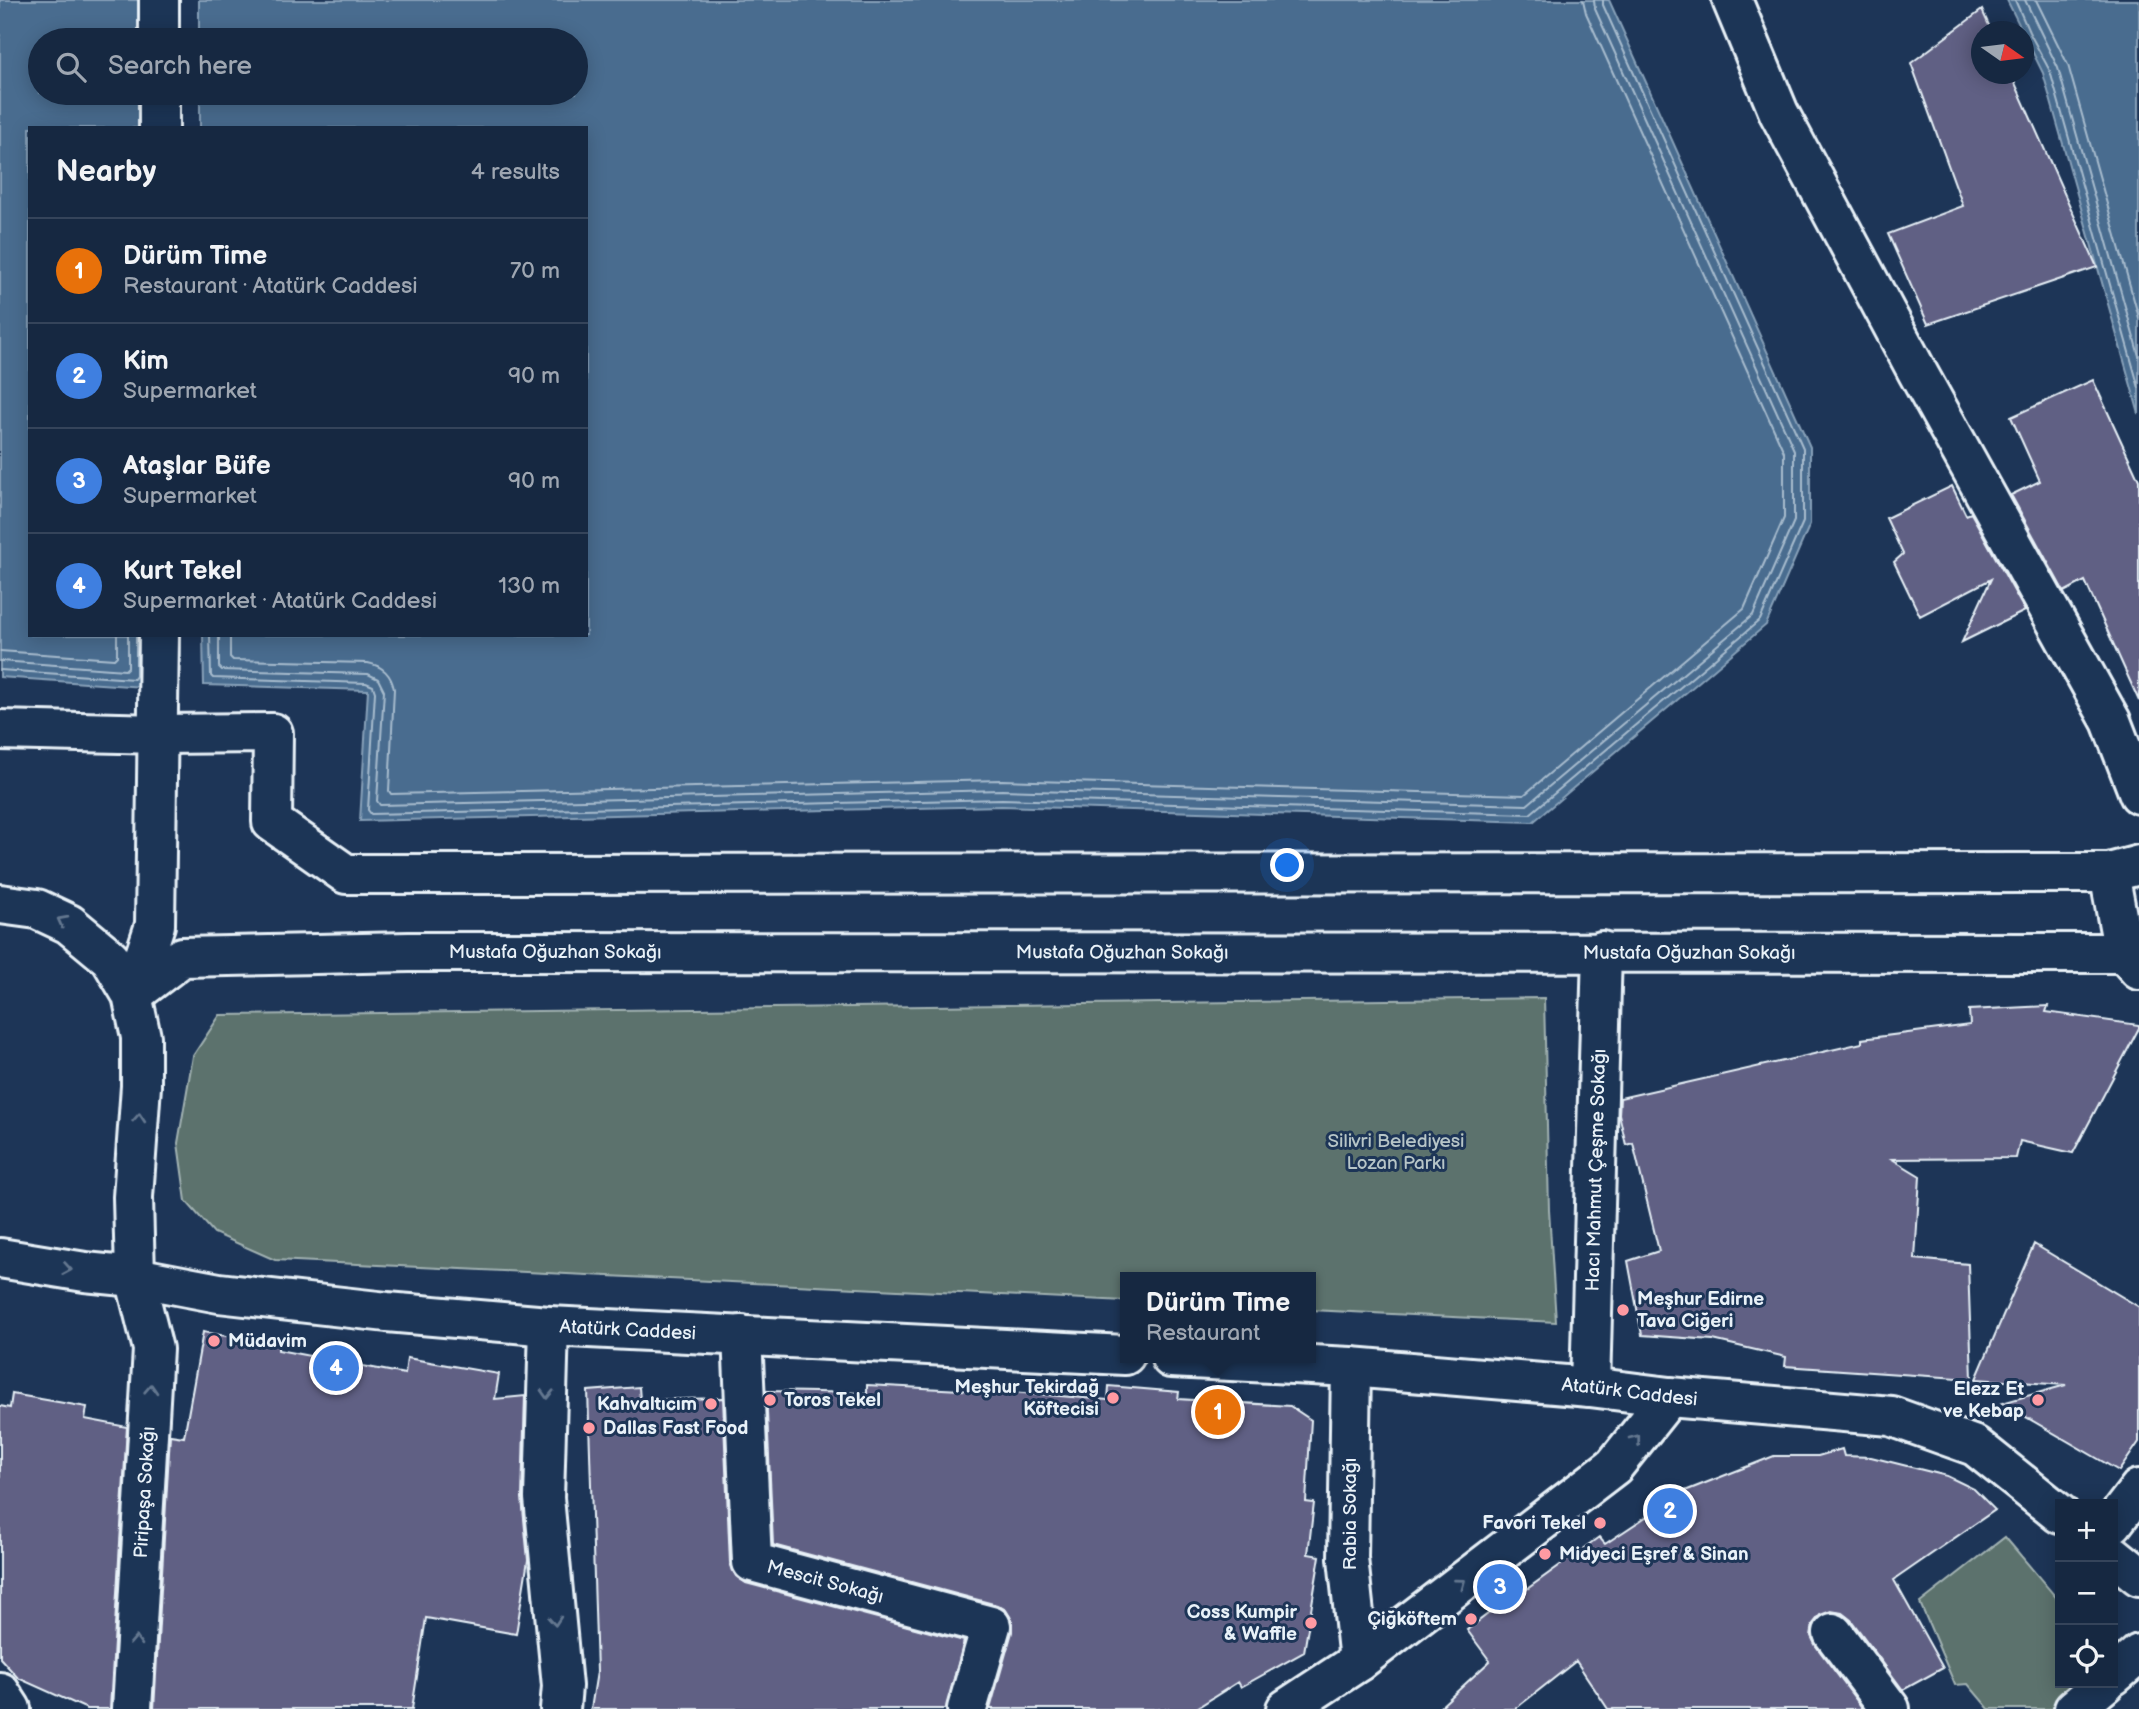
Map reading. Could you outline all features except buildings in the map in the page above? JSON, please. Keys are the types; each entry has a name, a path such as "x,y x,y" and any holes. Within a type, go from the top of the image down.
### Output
{"street":[{"path":"159,0 159,28"},
{"path":"1732,0 1779,113 1918,373 2111,721 2139,794"},
{"path":"159,105 159,126"},
{"path":"132,995 155,925 159,637"},
{"path":"0,730 159,734 273,733 272,822 346,874 2124,869 2132,961"},
{"path":"0,904 37,909 69,924 110,958 132,995"},
{"name":"Mustafa Oğuzhan Sokağı","path":"132,995 182,957 423,952 1602,951 2132,961"},
{"name":"Hacı Mahmut Çeşme Sokağı","path":"1590,1387 1602,951"},
{"name":"Piripaşa Sokağı","path":"132,995 141,1037 141,1086 133,1197 135,1277 153,1349 132,1709"},
{"name":"Atatürk Caddesi","path":"0,1258 135,1277 219,1293 549,1326 1120,1355"},
{"path":"549,1326 544,1498 562,1686 560,1709"},
{"name":"Mescit Sokağı","path":"743,1335 752,1562 991,1626 967,1709"},
{"name":"Atatürk Caddesi","path":"1271,1363 1590,1387 1669,1397 1891,1416 1975,1446 2055,1510"},
{"name":"Rabia Sokağı","path":"1351,1367 1348,1558 1359,1661"},
{"path":"1286,1709 1359,1661 1614,1466 1669,1397"},
{"path":"2118,1516 2139,1489"},
{"path":"2118,1559 2139,1576"},
{"path":"1833,1633 1890,1709"},
{"path":"2118,1672 2139,1654"},
{"path":"2074,1709 2099,1688"},
{"path":"0,1692 11,1709"}],"green space":[{"name":"Silivri Belediyesi Lozan Parkı","path":"1544,998 1549,1210 1556,1322 1316,1310 1316,1272 1120,1272 1120,1301 275,1260 214,1233 186,1201 178,1143 193,1056 220,1015"},
{"path":"2005,1537 2055,1596 2055,1688 2086,1688 2063,1709 1989,1709 1968,1684 1955,1685 1920,1603"}],"water":[{"path":"0,0 140,0 140,28 28,28 28,105 141,105 141,126 28,126 28,637 143,637 143,687 0,677"},
{"path":"199,0 1609,0 1810,447 1810,524 1766,625 1533,822 1002,806 360,821 368,690 204,685 203,637 588,637 588,126 200,126 200,105 588,105 588,28 199,28"},
{"path":"2007,0 2139,0 2139,414 2043,73 2034,55 2034,21 2017,21"}],"place":[{"name":"Meşhur Edirne Tava Ciğeri","path":"1623,1310"},
{"name":"Müdavim","path":"214,1341"},
{"name":"Kurt Tekel","path":"336,1368"},
{"name":"Meşhur Tekirdağ Köftecisi","path":"1113,1398"},
{"name":"Toros Tekel","path":"770,1400"},
{"name":"Elezz Et ve Kebap","path":"2038,1400"},
{"name":"Kahvaltıcım","path":"711,1404"},
{"name":"Dürüm Time","path":"1218,1412"},
{"name":"Dallas Fast Food","path":"589,1428"},
{"name":"Kim","path":"1670,1511"},
{"name":"Favori Tekel","path":"1600,1523"},
{"name":"Midyeci Eşref & Sinan","path":"1545,1554"},
{"name":"Ataşlar Büfe","path":"1500,1587"},
{"name":"Çiğköftem","path":"1471,1619"},
{"name":"Coss Kumpir & Waffle","path":"1311,1623"}]}
